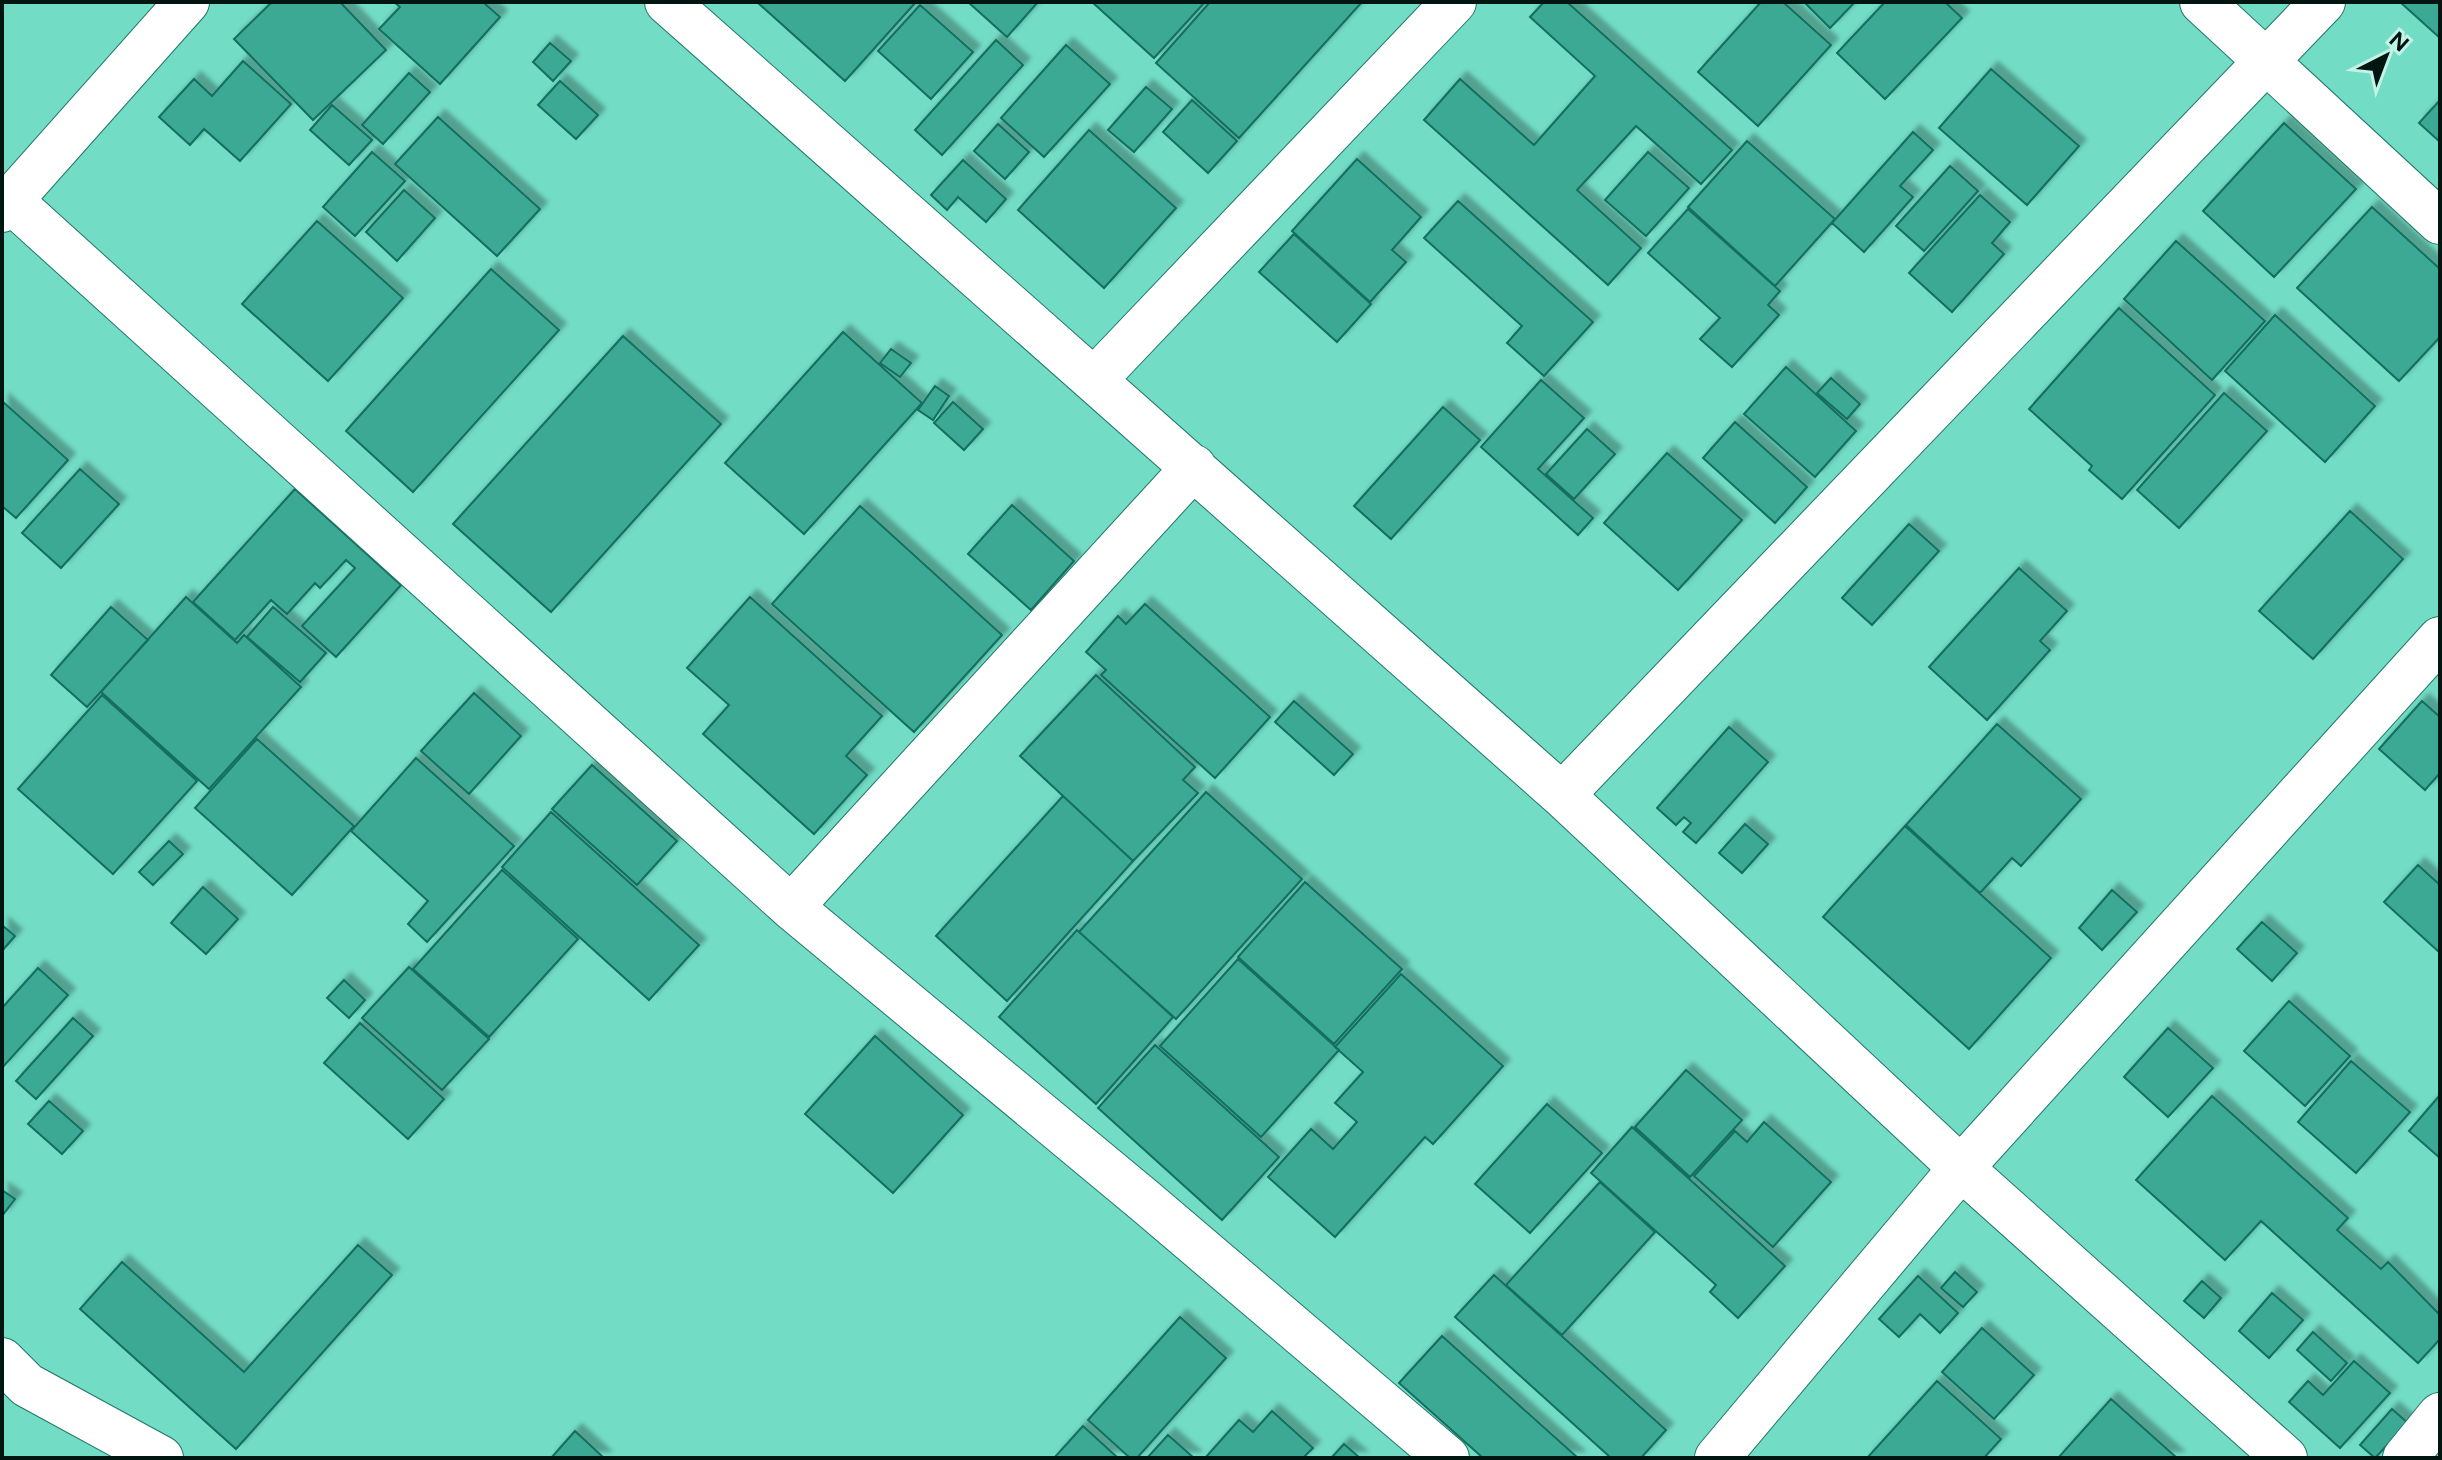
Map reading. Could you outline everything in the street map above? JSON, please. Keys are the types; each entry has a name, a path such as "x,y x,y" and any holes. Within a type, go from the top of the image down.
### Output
{"street":[{"path":"187,2 6,206 791,907 1145,1201 1447,1458"},
{"path":"667,2 1562,795 1961,1168 2285,1458"},
{"path":"1094,380 1454,2"},
{"path":"2202,2 2440,222"},
{"path":"1562,795 2268,63 2323,2"},
{"path":"791,907 1194,467"},
{"path":"1717,1458 1961,1168 2440,639"},
{"path":"2,1360 27,1385 161,1458"},
{"path":"2405,1458 2440,1415"}],"building":[{"path":"272,2 340,2 386,50 313,120 234,39"},
{"path":"394,2 483,2 500,17 440,84 379,29 400,7"},
{"path":"757,2 916,2 845,81"},
{"path":"968,2 1038,2 1007,37"},
{"path":"1092,2 1205,2 1154,58"},
{"path":"1210,2 1362,2 1239,138 1156,63"},
{"path":"1544,2 1567,2 1732,150 1701,184 1636,126 1577,190 1641,248 1608,285 1424,120 1460,79 1534,145 1595,76 1530,17"},
{"path":"1761,2 1783,2 1831,45 1758,126 1698,72"},
{"path":"1804,2 1855,2 1830,28"},
{"path":"1885,2 1945,2 1962,18 1885,99 1837,53"},
{"path":"2400,2 2440,2 2440,38"},
{"path":"920,5 973,52 931,99 878,51"},
{"path":"996,40 1023,65 942,155 915,130"},
{"path":"550,43 571,61 553,81 533,62"},
{"path":"1066,45 1110,84 1044,157 1001,118"},
{"path":"243,61 291,104 240,161 204,129 190,145 159,117 194,79 212,96"},
{"path":"1991,69 2079,146 2027,205 1939,128"},
{"path":"409,73 430,92 383,144 362,125"},
{"path":"560,81 598,115 576,139 538,105"},
{"path":"1146,87 1172,109 1134,152 1108,130"},
{"path":"1192,100 1237,141 1208,173 1163,132"},
{"path":"2440,100 2440,142 2419,123"},
{"path":"332,105 372,140 349,165 310,130"},
{"path":"438,117 540,209 497,256 395,164"},
{"path":"2284,123 2356,189 2274,277 2203,211"},
{"path":"998,124 1029,152 1005,179 974,151"},
{"path":"1089,130 1176,208 1104,288 1018,210"},
{"path":"1913,132 1933,150 1900,186 1913,197 1864,252 1832,223"},
{"path":"1747,141 1835,219 1775,286 1688,207"},
{"path":"372,152 405,181 355,236 323,207"},
{"path":"1648,152 1689,188 1646,236 1605,200"},
{"path":"1357,159 1421,217 1392,250 1406,262 1370,302 1292,231"},
{"path":"963,160 1006,199 986,222 958,197 947,210 931,195"},
{"path":"1950,166 1978,191 1924,251 1896,226"},
{"path":"404,190 435,218 397,261 366,232"},
{"path":"1980,195 2010,222 1992,243 2004,254 1952,312 1909,273"},
{"path":"1458,201 1593,322 1544,376 1507,343 1522,326 1424,238"},
{"path":"2372,207 2440,269 2440,337 2399,381 2297,288"},
{"path":"1688,209 1780,291 1768,305 1779,315 1732,367 1700,339 1720,318 1648,253"},
{"path":"317,221 403,298 328,381 242,304"},
{"path":"1294,234 1371,304 1337,342 1259,272"},
{"path":"2176,241 2265,321 2212,380 2124,299"},
{"path":"491,269 559,330 413,492 346,431"},
{"path":"2119,308 2215,395 2122,499 2089,470 2092,466 2029,409"},
{"path":"2275,315 2375,406 2325,462 2225,371"},
{"path":"843,332 922,403 804,534 725,463"},
{"path":"623,336 721,424 551,612 453,524"},
{"path":"891,349 911,363 900,377 880,363"},
{"path":"1786,367 1856,431 1815,477 1744,414"},
{"path":"1831,378 1860,404 1847,419 1817,393"},
{"path":"1541,380 1584,418 1538,469 1593,518 1578,535 1481,447"},
{"path":"935,386 949,396 933,420 918,410"},
{"path":"2224,393 2267,431 2179,528 2137,490"},
{"path":"2,401 68,460 16,518 2,506"},
{"path":"953,402 983,429 964,450 934,423"},
{"path":"1443,407 1480,440 1391,539 1354,506"},
{"path":"1735,422 1807,487 1775,523 1703,458"},
{"path":"1587,429 1615,454 1574,499 1546,474"},
{"path":"1667,453 1742,520 1678,590 1604,523"},
{"path":"80,469 119,504 61,568 22,533"},
{"path":"295,489 401,585 336,657 302,626 355,568 346,560 320,588 315,583 287,614 271,600 235,640 193,602"},
{"path":"1012,505 1074,561 1031,610 968,554"},
{"path":"860,506 1002,635 914,732 772,604"},
{"path":"2350,511 2403,559 2313,659 2259,611"},
{"path":"1909,524 1939,551 1872,625 1842,598"},
{"path":"2019,568 2067,611 2040,641 2050,650 1987,720 1929,667"},
{"path":"186,597 237,643 244,635 301,687 209,789 101,692"},
{"path":"750,597 882,716 846,756 867,775 814,834 703,734 729,705 687,668"},
{"path":"1145,604 1270,717 1215,778 1101,675 1106,670 1086,652 1118,616 1126,624"},
{"path":"111,607 148,640 87,707 51,675"},
{"path":"273,607 326,653 300,682 247,637"},
{"path":"1096,675 1195,767 1183,780 1198,793 1133,861 1020,756"},
{"path":"474,693 521,736 469,794 421,751"},
{"path":"102,695 197,781 113,874 18,789"},
{"path":"1294,701 1353,754 1334,775 1275,722"},
{"path":"2422,701 2440,717 2440,773 2425,790 2379,749"},
{"path":"1997,724 2081,799 2021,866 2012,858 1980,893 1906,825"},
{"path":"1729,727 1768,762 1696,843 1683,832 1691,823 1684,817 1676,825 1657,808"},
{"path":"257,739 354,826 292,895 195,808"},
{"path":"416,758 514,846 427,942 408,924 428,901 351,831"},
{"path":"592,765 677,841 637,885 552,809"},
{"path":"1206,792 1302,879 1176,1019 1079,932"},
{"path":"1063,796 1133,861 1007,1001 936,936"},
{"path":"551,812 699,945 649,1000 502,867"},
{"path":"1745,824 1768,844 1742,873 1719,853"},
{"path":"1905,826 2051,958 1969,1049 1823,917"},
{"path":"169,841 183,854 153,885 139,872"},
{"path":"2418,865 2440,885 2439,952 2384,902"},
{"path":"502,870 578,939 489,1037 413,969"},
{"path":"1305,882 1402,969 1334,1044 1238,957"},
{"path":"203,887 238,919 206,954 171,923"},
{"path":"2112,890 2137,912 2102,950 2079,928"},
{"path":"2262,922 2297,953 2272,981 2237,949"},
{"path":"2,925 15,936 2,951"},
{"path":"1077,930 1173,1017 1096,1104 999,1017"},
{"path":"1238,959 1339,1050 1261,1137 1160,1046"},
{"path":"409,967 489,1039 442,1090 362,1018"},
{"path":"38,968 68,995 2,1068 2,1008"},
{"path":"1401,974 1503,1066 1433,1144 1425,1137 1335,1237 1268,1177 1311,1129 1333,1149 1357,1122 1335,1103 1363,1072 1335,1047"},
{"path":"344,980 365,1000 349,1018 327,998"},
{"path":"2289,1001 2350,1056 2305,1106 2244,1051"},
{"path":"73,1018 93,1036 36,1099 16,1081"},
{"path":"360,1023 444,1099 408,1139 324,1063"},
{"path":"2168,1028 2213,1068 2168,1117 2124,1077"},
{"path":"875,1036 963,1115 893,1193 805,1114"},
{"path":"1155,1045 1279,1157 1222,1220 1098,1108"},
{"path":"2351,1061 2410,1112 2356,1173 2298,1122"},
{"path":"1686,1070 1742,1120 1690,1177 1635,1127"},
{"path":"2440,1095 2440,1158 2409,1131"},
{"path":"2212,1096 2348,1218 2337,1230 2381,1269 2388,1262 2440,1315 2440,1339 2418,1363 2261,1221 2225,1260 2136,1180"},
{"path":"49,1101 83,1131 62,1154 28,1124"},
{"path":"1547,1104 1602,1153 1530,1233 1475,1184"},
{"path":"1764,1122 1831,1182 1773,1247 1694,1176 1735,1131 1747,1142"},
{"path":"1632,1127 1785,1266 1738,1318 1710,1292 1716,1285 1591,1173"},
{"path":"1600,1182 1655,1232 1562,1335 1506,1285"},
{"path":"2,1190 15,1199 2,1216"},
{"path":"358,1245 392,1275 236,1449 80,1309 122,1262 244,1372"},
{"path":"1955,1272 1977,1292 1963,1307 1941,1288"},
{"path":"1494,1275 1666,1430 1641,1458 1611,1458 1455,1317"},
{"path":"1918,1276 1958,1313 1940,1333 1920,1314 1899,1337 1879,1319"},
{"path":"2202,1281 2221,1298 2204,1318 2184,1301"},
{"path":"2272,1293 2303,1320 2269,1358 2239,1331"},
{"path":"1180,1317 1226,1358 1137,1458 1130,1458 1088,1420"},
{"path":"1982,1328 2034,1375 1994,1419 1942,1372"},
{"path":"2313,1332 2347,1363 2331,1381 2297,1350"},
{"path":"1442,1336 1578,1458 1483,1458 1399,1383"},
{"path":"2354,1361 2390,1393 2340,1448 2289,1402 2308,1381 2323,1395"},
{"path":"1937,1381 2001,1439 1984,1458 1867,1458"},
{"path":"2111,1399 2177,1458 2058,1458"},
{"path":"2392,1409 2408,1423 2375,1458 2360,1445"},
{"path":"1272,1411 1313,1448 1303,1458 1205,1458 1239,1420 1253,1432"},
{"path":"1083,1426 1118,1458 1054,1458"},
{"path":"575,1431 604,1458 551,1458"},
{"path":"1168,1435 1194,1458 1147,1458"},
{"path":"1344,1444 1360,1458 1331,1458"}]}
